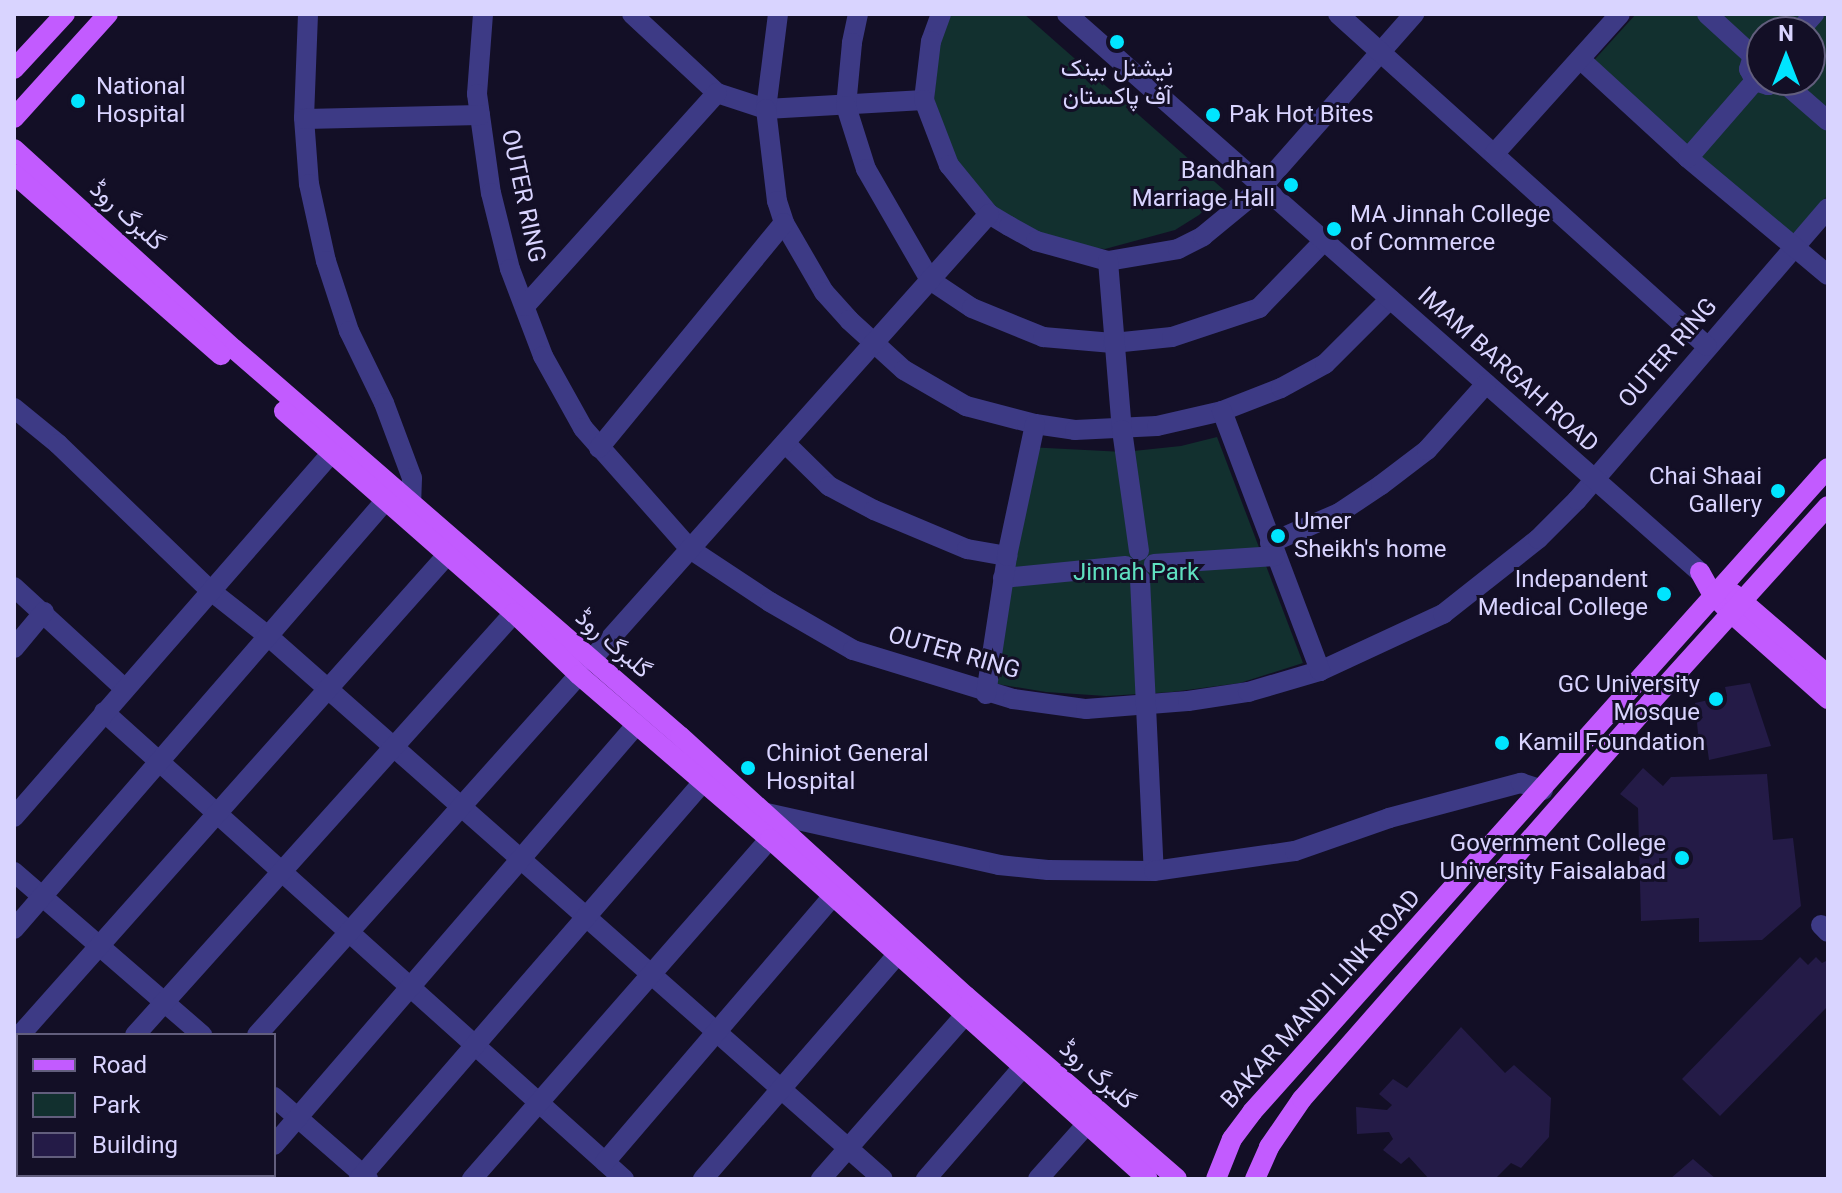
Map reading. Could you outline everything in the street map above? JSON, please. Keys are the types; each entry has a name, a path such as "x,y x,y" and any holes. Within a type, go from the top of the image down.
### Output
{"main road":[{"path":"14,69 65,14"},
{"path":"14,118 108,14"},
{"name":"گلبرگ روڈ","path":"14,149 585,667 637,724 770,839 1148,1179"},
{"name":"گلبرگ روڈ","path":"14,174 386,500 411,512 447,555 514,613 761,811 966,996 1177,1179"},
{"name":"BAKAR MANDI LINK ROAD","path":"1216,1179 1232,1139 1252,1112 1828,468"},
{"name":"BAKAR MANDI LINK ROAD","path":"1255,1179 1269,1147 1302,1099 1736,606 1828,506"},
{"name":"IMAM BARGAH ROAD","path":"1700,572 1828,699"},
{"name":"IMAM BARGAH ROAD","path":"1736,606 1828,675"}],"street":[{"path":"308,14 305,119 309,184 326,261 349,331 408,464 412,478 411,512"},
{"name":"OUTER RING","path":"483,14 477,94 491,193 510,269 543,356 583,428 599,448 690,549 770,602 853,650 986,694 1086,709 1248,692 1320,671 1443,614 1538,539 1594,481 1828,208"},
{"path":"632,14 717,93 766,109 924,100"},
{"path":"778,14 766,109 777,201 784,223 824,292 874,343 904,370 966,406 1035,424 1075,430 1157,426 1222,411 1281,388 1325,364 1390,299"},
{"path":"858,14 846,106 866,169 930,280 972,308 1043,337 1113,343 1172,337 1259,308 1324,241"},
{"path":"941,14 931,41 924,100 949,165 989,214 1036,241 1108,261 1178,249 1203,236 1261,187 1414,14"},
{"name":"IMAM BARGAH ROAD","path":"1067,14 1700,572"},
{"path":"1338,14 1707,346"},
{"path":"1494,154 1620,14"},
{"path":"1707,14 1746,44"},
{"path":"1580,59 1688,158 1828,275"},
{"path":"1688,158 1746,91"},
{"path":"525,306 717,93"},
{"path":"1799,96 1828,121"},
{"path":"305,119 480,115"},
{"path":"259,1033 989,214"},
{"path":"599,448 784,223"},
{"path":"1108,261 1113,343 1139,565 1154,871"},
{"path":"1003,578 1273,550 1339,513 1427,450 1486,384"},
{"path":"14,408 58,444 211,591 268,636 883,1179"},
{"path":"1222,411 1320,671"},
{"path":"986,694 1003,578 1035,424"},
{"path":"785,443 829,486 874,510 967,549 1007,556"},
{"path":"14,817 332,453"},
{"path":"14,929 386,500"},
{"path":"22,1033 447,555"},
{"path":"14,587 125,689"},
{"path":"14,648 44,612"},
{"path":"137,1033 514,613"},
{"path":"104,712 624,1179"},
{"path":"276,1143 637,724"},
{"path":"276,1099 364,1178 703,782"},
{"path":"733,807 999,865 1048,870 1154,871 1295,851 1389,818 1521,783 1543,790"},
{"path":"472,1179 770,839"},
{"path":"14,872 200,1033"},
{"path":"605,1162 832,897"},
{"path":"703,1179 897,955"},
{"path":"821,1179 964,1016"},
{"path":"926,1179 1022,1068"},
{"path":"1038,1179 1087,1124"}],"green space":[{"path":"949,14 1024,14 1224,190 1199,215 1175,230 1105,249 1073,246 1036,233 999,212 955,166 934,99 940,39"},
{"path":"1636,14 1828,14 1828,195 1783,245 1587,68"},
{"name":"Jinnah Park","path":"1217,437 1303,663 1240,683 1172,692 1106,696 1046,692 991,683 1027,447 1124,452 1181,446"}],"building":[{"path":"1750,683 1771,746 1709,760 1707,745 1699,743 1695,703 1727,696 1725,687"},
{"path":"1643,768 1663,786 1671,777 1767,774 1773,840 1793,838 1801,906 1762,940 1699,942 1699,918 1641,921 1638,808 1620,794"},
{"path":"1800,957 1808,965 1816,957 1822,963 1828,960 1828,1006 1720,1116 1682,1079"},
{"path":"1461,1027 1505,1073 1514,1065 1551,1098 1549,1137 1521,1168 1511,1163 1495,1179 1429,1179 1409,1157 1401,1164 1383,1150 1393,1139 1389,1132 1357,1134 1356,1107 1387,1110 1392,1105 1379,1094 1393,1079 1407,1088"},
{"path":"1693,1159 1716,1179 1670,1179"}],"place":[{"name":"نیشنل بینک آف پاکستان","path":"1117,42"},
{"name":"National Hospital","path":"78,101"},
{"name":"Pak Hot Bites","path":"1213,115"},
{"name":"Bandhan Marriage Hall","path":"1291,185"},
{"name":"MA Jinnah College of Commerce","path":"1334,229"},
{"name":"Chai Shaai Gallery","path":"1778,491"},
{"name":"Umer Sheikh's home","path":"1278,536"},
{"name":"Indepandent Medical College","path":"1664,594"},
{"name":"GC University Mosque","path":"1716,699"},
{"name":"Kamil Foundation","path":"1502,743"},
{"name":"Chiniot General Hospital","path":"748,768"},
{"name":"Government College University Faisalabad","path":"1682,858"}]}
